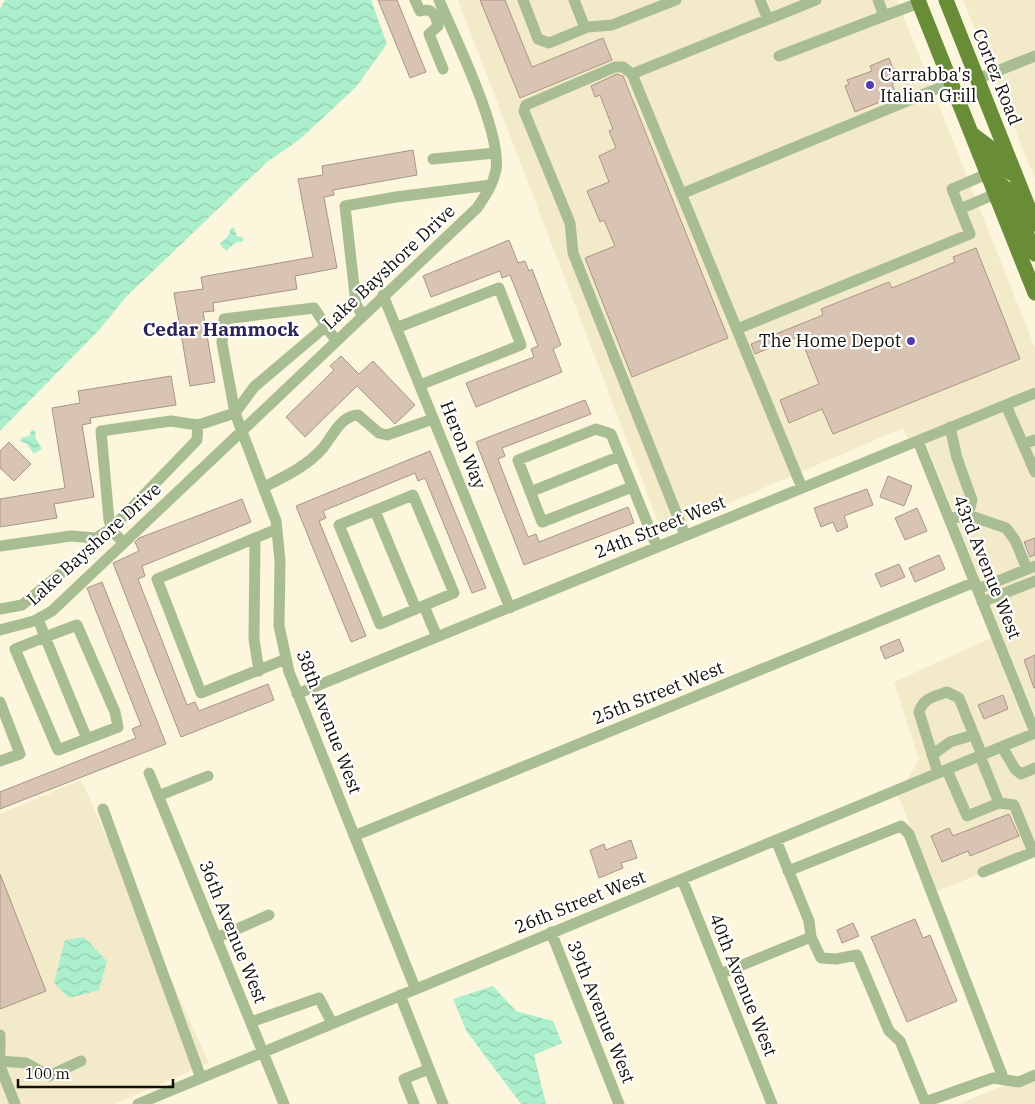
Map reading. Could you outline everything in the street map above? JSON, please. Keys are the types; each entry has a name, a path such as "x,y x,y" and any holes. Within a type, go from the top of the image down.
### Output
{"main road":[{"name":"Cortez Road","path":"947,0 1035,224"},
{"path":"918,1 1035,293"},
{"path":"971,133 988,146 998,164 1011,173 1014,172"},
{"path":"988,174 1009,191 1035,254"}],"street":[{"path":"415,0 420,11 428,9 441,16 438,26 429,34 443,69"},
{"name":"Lake Bayshore Drive","path":"0,630 38,619 52,611 383,295 477,208 491,185 496,168 495,153 487,117 441,16 439,0"},
{"path":"523,0 538,39 549,43 585,28 612,26 669,1"},
{"path":"574,0 585,28"},
{"path":"760,0 768,19"},
{"path":"632,74 816,0"},
{"path":"878,0 884,16"},
{"path":"779,56 918,1"},
{"path":"977,79 1035,56"},
{"path":"685,536 573,253 570,223 524,111 526,105 616,67 623,67 632,74 802,488"},
{"path":"681,194 951,83"},
{"path":"433,160 495,153"},
{"path":"737,329 970,234 952,189 988,174"},
{"path":"362,315 356,304 345,206 396,197 491,185"},
{"path":"960,209 995,194"},
{"path":"396,328 499,288 521,345 420,386"},
{"name":"Heron Way","path":"383,295 510,608"},
{"name":"38th Avenue West","path":"326,326 314,308 224,319 222,344 234,413 264,487 277,530 280,561 278,626 286,659 298,694 415,988"},
{"path":"124,543 112,528 109,520 101,431 172,421 198,425 234,413 254,387 326,326 336,341"},
{"name":"24th Street West","path":"298,694 1035,393"},
{"path":"1006,404 1035,472"},
{"path":"264,487 290,474 321,450 343,421 351,416 358,415 379,433 387,435 433,419"},
{"path":"0,609 22,605 86,553 96,538 112,528 196,440 198,425"},
{"path":"950,427 957,458 972,500 968,515"},
{"path":"632,487 542,522 518,460 596,429 611,434 657,547"},
{"path":"1023,444 1035,440"},
{"name":"43rd Avenue West","path":"918,441 1035,733"},
{"path":"530,492 620,456"},
{"path":"413,495 454,593 380,624 339,525 375,511 413,495"},
{"path":"375,511 420,607 437,637"},
{"path":"949,519 968,515 1006,528 1031,567"},
{"path":"277,530 157,579 201,693 286,659"},
{"path":"0,546 71,536 96,538"},
{"path":"255,539 254,639 259,671"},
{"name":"25th Street West","path":"354,836 976,586 1031,567"},
{"path":"982,602 1035,581"},
{"path":"38,619 87,739"},
{"path":"77,624 115,712 118,726 58,750 15,650 45,637 77,624"},
{"path":"983,872 1033,852 1014,805 999,803 966,816 943,771 932,755 919,712 921,704 927,699 947,692 954,693 959,698 999,803"},
{"path":"0,702 20,754 0,761"},
{"name":"26th Street West","path":"138,1104 1035,733"},
{"path":"932,755 950,742 973,735"},
{"path":"1002,747 1015,769 1021,774 1035,768"},
{"name":"36th Avenue West","path":"149,773 284,1104"},
{"path":"158,796 208,776"},
{"path":"103,809 202,1078"},
{"path":"788,871 901,826 909,834 1004,1080"},
{"path":"776,840 809,921 811,938 821,958 836,959 857,955 889,1031 900,1041 925,1102 993,1078 1020,1082 1035,1075"},
{"name":"40th Avenue West","path":"682,879 772,1104"},
{"path":"216,938 269,915"},
{"name":"39th Avenue West","path":"551,932 619,1104"},
{"path":"720,974 811,938"},
{"path":"400,995 444,1104"},
{"path":"251,1022 318,998 332,1023"},
{"path":"0,1035 0,1054"},
{"path":"0,1061 26,1064 48,1076 81,1061"},
{"path":"0,1066 15,1104"},
{"path":"414,1104 404,1079 430,1069"}],"shaded area":[{"path":"458,0 754,0 765,26 776,22 767,0 897,0 1035,348 1035,387 908,439 903,428 662,532"},
{"path":"963,0 1035,0 1035,179"},
{"path":"1035,399 1035,717 926,443"},
{"path":"991,638 1027,731 906,781 919,760 894,682"},
{"path":"1035,739 1035,852 937,891 898,796"},
{"path":"81,780 209,1063 115,1104 0,1104 0,814"},
{"path":"1035,1081 1035,1104 959,1104 1013,1082 1016,1089"}],"water":[{"path":"5,0 371,0 387,44 356,87 299,140 267,162 126,297 99,330 0,431 0,9"},
{"path":"231,228 234,228 237,236 244,238 243,241 235,243 226,251 220,244 228,236"},
{"path":"32,430 35,431 36,439 42,449 34,454 27,444 20,441 21,438 29,436"},
{"path":"84,937 107,961 99,990 69,998 54,983 65,940"},
{"path":"493,986 516,1011 553,1021 562,1043 534,1055 546,1104 521,1104 467,1032 453,999"}],"building":[{"path":"378,0 397,0 426,72 410,78"},
{"path":"480,0 505,0 532,67 603,38 612,60 520,98"},
{"name":"Carrabba's Italian Grill","path":"889,58 898,81 892,84 897,95 855,112 845,86 849,84 847,80 872,71 870,66"},
{"path":"617,74 623,76 728,338 632,377 585,258 615,246 604,220 600,222 587,191 609,182 599,156 616,148 609,131 613,129 600,95 595,97 591,86"},
{"path":"413,150 417,175 333,190 334,195 324,197 337,268 295,276 297,289 213,303 214,311 203,312 215,382 190,386 174,293 203,289 201,277 313,257 298,179 323,175 322,166"},
{"path":"509,240 518,263 525,261 529,271 532,269 561,345 553,349 562,372 476,407 466,383 534,357 531,349 538,346 510,275 502,278 500,271 431,297 423,276"},
{"name":"The Home Depot","path":"976,248 1020,359 833,434 822,409 789,423 780,400 819,384 800,336 755,354 751,344 823,315 821,309 889,282 892,288 955,262 953,257"},
{"path":"341,356 359,374 373,361 415,405 395,424 357,386 305,437 286,417 334,370 330,366"},
{"path":"171,376 176,405 90,418 91,423 82,425 94,497 54,504 57,518 0,527 0,499 65,488 52,408 80,403 78,391"},
{"path":"585,400 591,414 502,448 505,456 498,459 528,537 536,534 539,542 628,507 634,523 524,565 476,442"},
{"path":"9,442 31,464 14,481 0,468 0,451"},
{"path":"430,451 486,588 472,593 425,478 418,481 415,473 323,511 326,518 319,521 366,636 351,642 296,506"},
{"path":"888,476 912,486 904,506 880,497"},
{"path":"867,489 873,505 844,516 848,527 837,532 833,522 821,527 814,508"},
{"path":"242,499 251,522 142,566 145,576 138,579 187,705 195,702 199,711 268,684 274,700 181,737 113,563 139,551 135,542 139,538"},
{"path":"917,508 927,531 905,540 895,518"},
{"path":"1035,538 1035,555 1030,557 1024,542"},
{"path":"939,555 945,569 915,582 909,568"},
{"path":"899,564 905,577 881,587 875,574"},
{"path":"102,582 166,744 0,809 0,792 136,738 132,729 141,725 87,588"},
{"path":"899,639 904,651 885,659 880,647"},
{"path":"1035,655 1035,688 1034,688 1024,660"},
{"path":"1003,695 1008,709 984,719 978,705"},
{"path":"1009,814 1019,836 970,856 968,851 942,862 931,836 949,828 953,836"},
{"path":"631,840 637,858 621,863 623,868 599,878 590,850 604,844 606,850"},
{"path":"0,874 46,991 0,1009"},
{"path":"915,919 923,938 930,935 957,1001 907,1022 871,937"},
{"path":"853,923 859,936 842,943 837,930"}],"place":[{"name":"Carrabba's Italian Grill","path":"870,85"},
{"name":"The Home Depot","path":"911,341"}],"district":[{"name":"Cedar Hammock","path":"221,329"}]}
